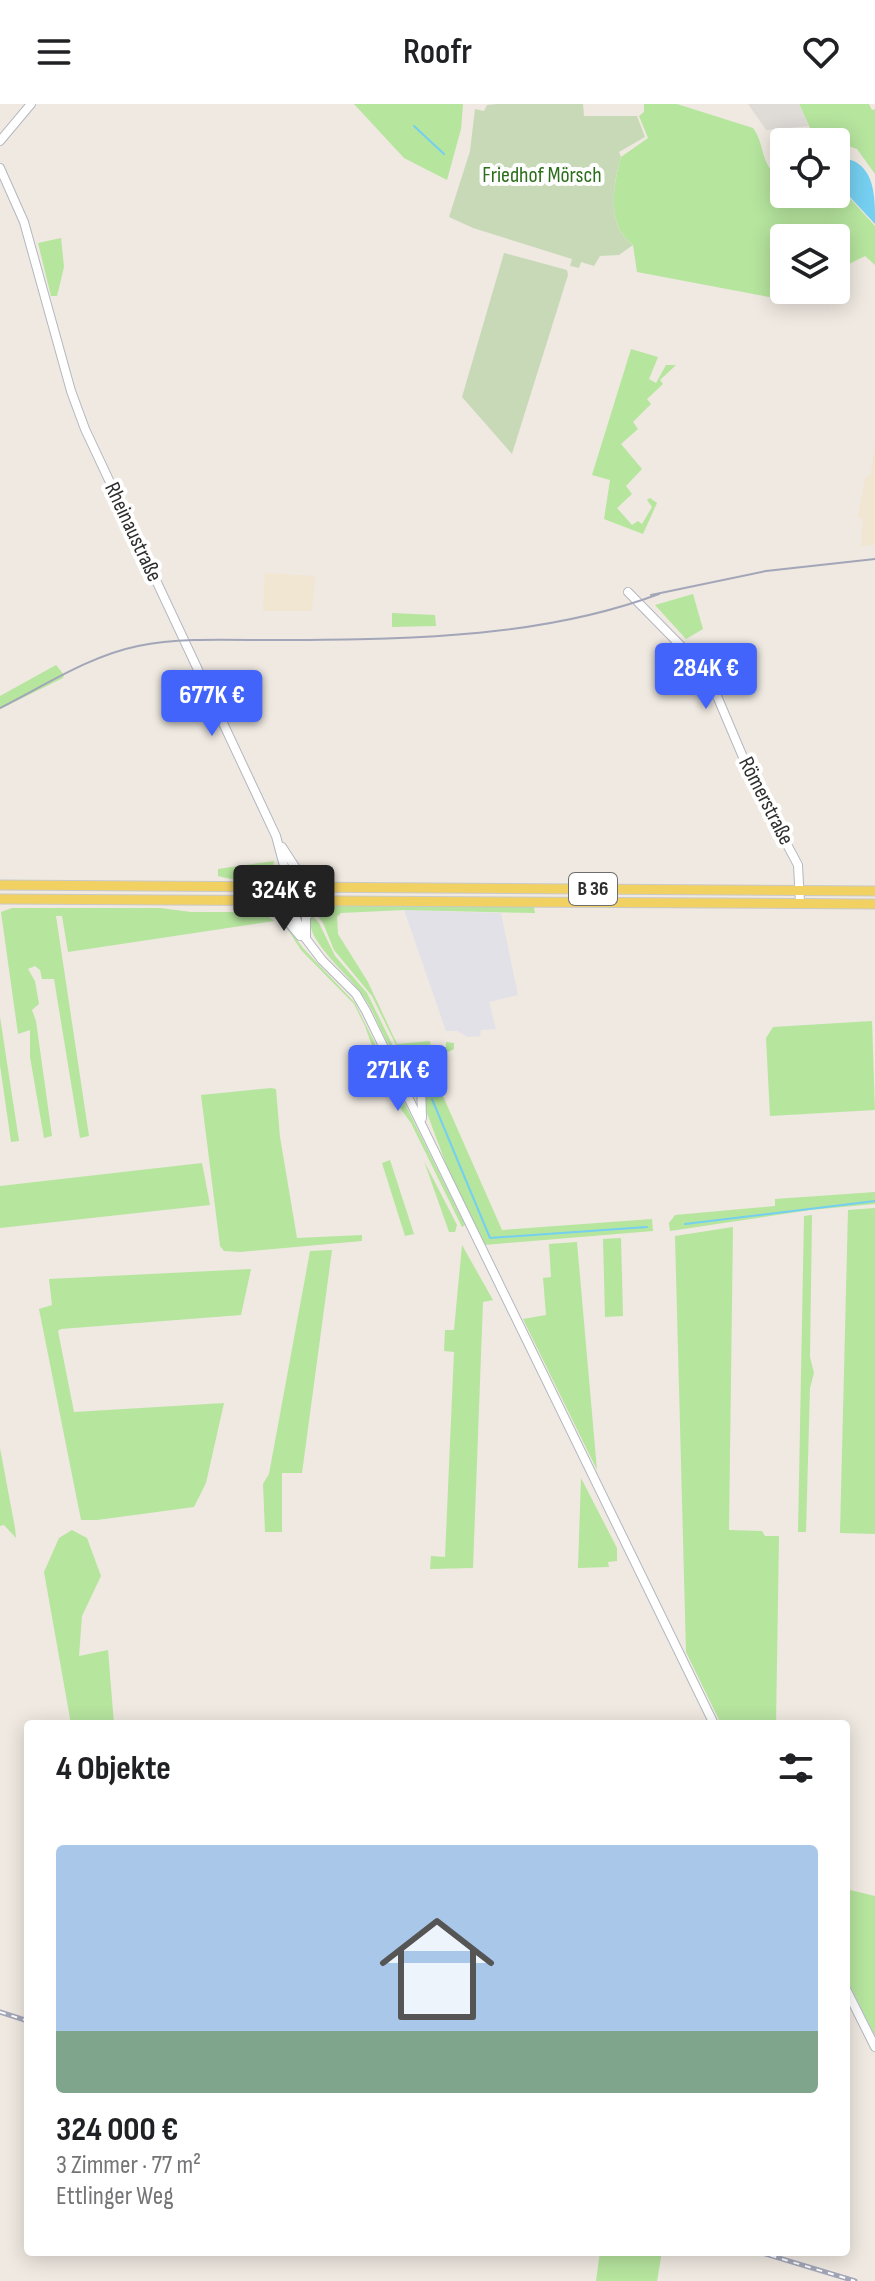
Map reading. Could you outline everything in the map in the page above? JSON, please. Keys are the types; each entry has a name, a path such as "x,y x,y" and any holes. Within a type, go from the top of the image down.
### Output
{"main road":[{"name":"B 36","path":"0,885 875,891"},
{"name":"B 36","path":"0,899 875,904"}],"street":[{"path":"0,141 31,104"},
{"name":"Rheinaustraße","path":"0,168 24,222 71,391 85,429 276,836 290,902 311,948"},
{"name":"Römerstraße","path":"628,592 682,647 711,684 754,783 798,865 800,903"},
{"path":"276,836 301,876 322,887"},
{"path":"263,901 284,917 356,994 712,1720"},
{"path":"311,948 304,925 309,912 321,902"},
{"path":"387,1053 408,1067 431,1069 419,1091 423,1127"},
{"path":"850,1997 875,2047"}],"shaded area":[{"path":"748,104 799,104 809,126 770,128 766,130"},
{"path":"875,443 875,545 861,546 863,519 858,518 865,478 871,473"},
{"path":"265,573 315,576 312,611 263,611"},
{"path":"404,910 501,913 518,995 489,1002 496,1029 481,1030 480,1036 468,1037 457,1031 446,1031"}],"green space":[{"path":"354,104 463,104 461,129 447,180 404,158"},
{"name":"Friedhof Mörsch","path":"583,104 584,116 637,116 645,137 619,152 621,157 614,192 615,216 624,237 633,245 619,255 600,256 594,266 581,262 579,268 570,266 572,259 473,228 449,217 470,151 475,109 484,111 487,105"},
{"path":"644,104 677,104 753,128 770,168 770,208 850,208 850,198 875,226 875,265 865,256 850,264 850,224 770,224 770,297 637,272 633,245 624,237 615,216 614,192 621,157 648,138 639,116 644,112"},
{"path":"799,104 869,104 872,110 875,109 875,174 857,149 850,147 850,128 810,128"},
{"path":"61,238 64,267 57,296 51,296 38,243"},
{"name":"Friedhof Mörsch","path":"504,253 567,270 568,275 512,454 462,397"},
{"path":"631,349 658,357 649,379 656,383 666,365 676,365 660,380 663,384 647,399 651,404 633,422 638,429 621,444 642,469 626,486 632,494 617,508 632,525 638,521 642,524 652,507 647,500 650,498 657,503 643,534 604,519 610,480 592,475"},
{"path":"693,594 703,629 686,639 655,605"},
{"path":"392,613 435,615 436,626 392,627"},
{"path":"56,665 63,678 0,709 0,696"},
{"path":"274,861 271,876 264,878 244,880 218,876 218,869"},
{"path":"330,905 534,907 535,913 404,910 341,913 337,917 338,934 368,982 397,1044 430,1041 431,1048 446,1047 446,1042 454,1043 454,1049 447,1053 418,1060 398,1049 372,996 334,950 323,923 314,911"},
{"path":"12,908 262,912 274,921 68,952 62,916 56,916 89,1136 80,1138 54,979 42,979 40,970 35,966 28,969 35,981 39,1004 32,1010 52,1136 44,1138 30,1057 30,1030 18,1034 1,912"},
{"path":"312,915 335,956 367,993 395,1050 408,1062 395,1053 364,998 316,939 311,927"},
{"path":"279,916 303,948 355,1003 465,1225 462,1227 411,1123 389,1093 354,1004 301,950"},
{"path":"0,1017 19,1141 11,1142 0,1065"},
{"path":"872,1021 875,1110 770,1116 766,1038 773,1027"},
{"path":"435,1078 502,1230 652,1219 653,1231 484,1245 453,1183 424,1105 423,1096"},
{"path":"276,1089 280,1137 297,1238 362,1235 362,1241 240,1252 224,1251 220,1246 201,1095"},
{"path":"390,1160 414,1234 405,1236 382,1163"},
{"path":"424,1161 457,1225 455,1232 449,1232"},
{"path":"202,1163 210,1205 0,1228 0,1186"},
{"path":"875,1192 875,1204 810,1210 670,1231 669,1223 675,1215 775,1206 775,1199"},
{"path":"875,1208 875,1534 840,1533 848,1210"},
{"path":"812,1215 810,1357 814,1373 810,1388 806,1532 798,1532 804,1216"},
{"path":"733,1227 729,1530 762,1531 765,1536 779,1536 776,1720 719,1720 686,1652 675,1236"},
{"path":"621,1238 623,1316 605,1317 603,1239"},
{"path":"577,1242 597,1470 523,1319 546,1315 543,1278 551,1277 549,1244"},
{"path":"462,1245 493,1300 483,1302 473,1568 430,1569 431,1556 445,1557 454,1352 444,1351 445,1330 454,1330"},
{"path":"332,1250 302,1473 282,1473 282,1532 265,1532 263,1484 269,1474 310,1251"},
{"path":"251,1269 241,1315 58,1331 74,1412 224,1403 206,1483 194,1507 81,1520 39,1309 52,1305 49,1279"},
{"path":"0,1448 16,1538 4,1525 0,1526"},
{"path":"581,1478 617,1548 617,1561 608,1562 609,1567 578,1568"},
{"path":"72,1530 87,1538 101,1576 82,1616 79,1656 108,1650 114,1720 70,1720 44,1572 59,1538"},
{"path":"850,1890 875,1896 875,2036 850,1986"},
{"path":"599,2256 661,2256 657,2281 596,2281"}],"water":[{"path":"850,160 859,164 870,180 875,224 850,197"}],"waterway":[{"path":"414,126 444,154"},
{"path":"432,1099 490,1238 647,1227"},
{"path":"685,1224 875,1201"}],"tram line":[{"path":"651,595 766,571 875,559"},
{"path":"0,708 84,664 138,646 196,640 387,638 479,633 571,619 659,594"}],"railway":[{"path":"0,2012 24,2020"},
{"path":"772,2256 855,2281"}]}
